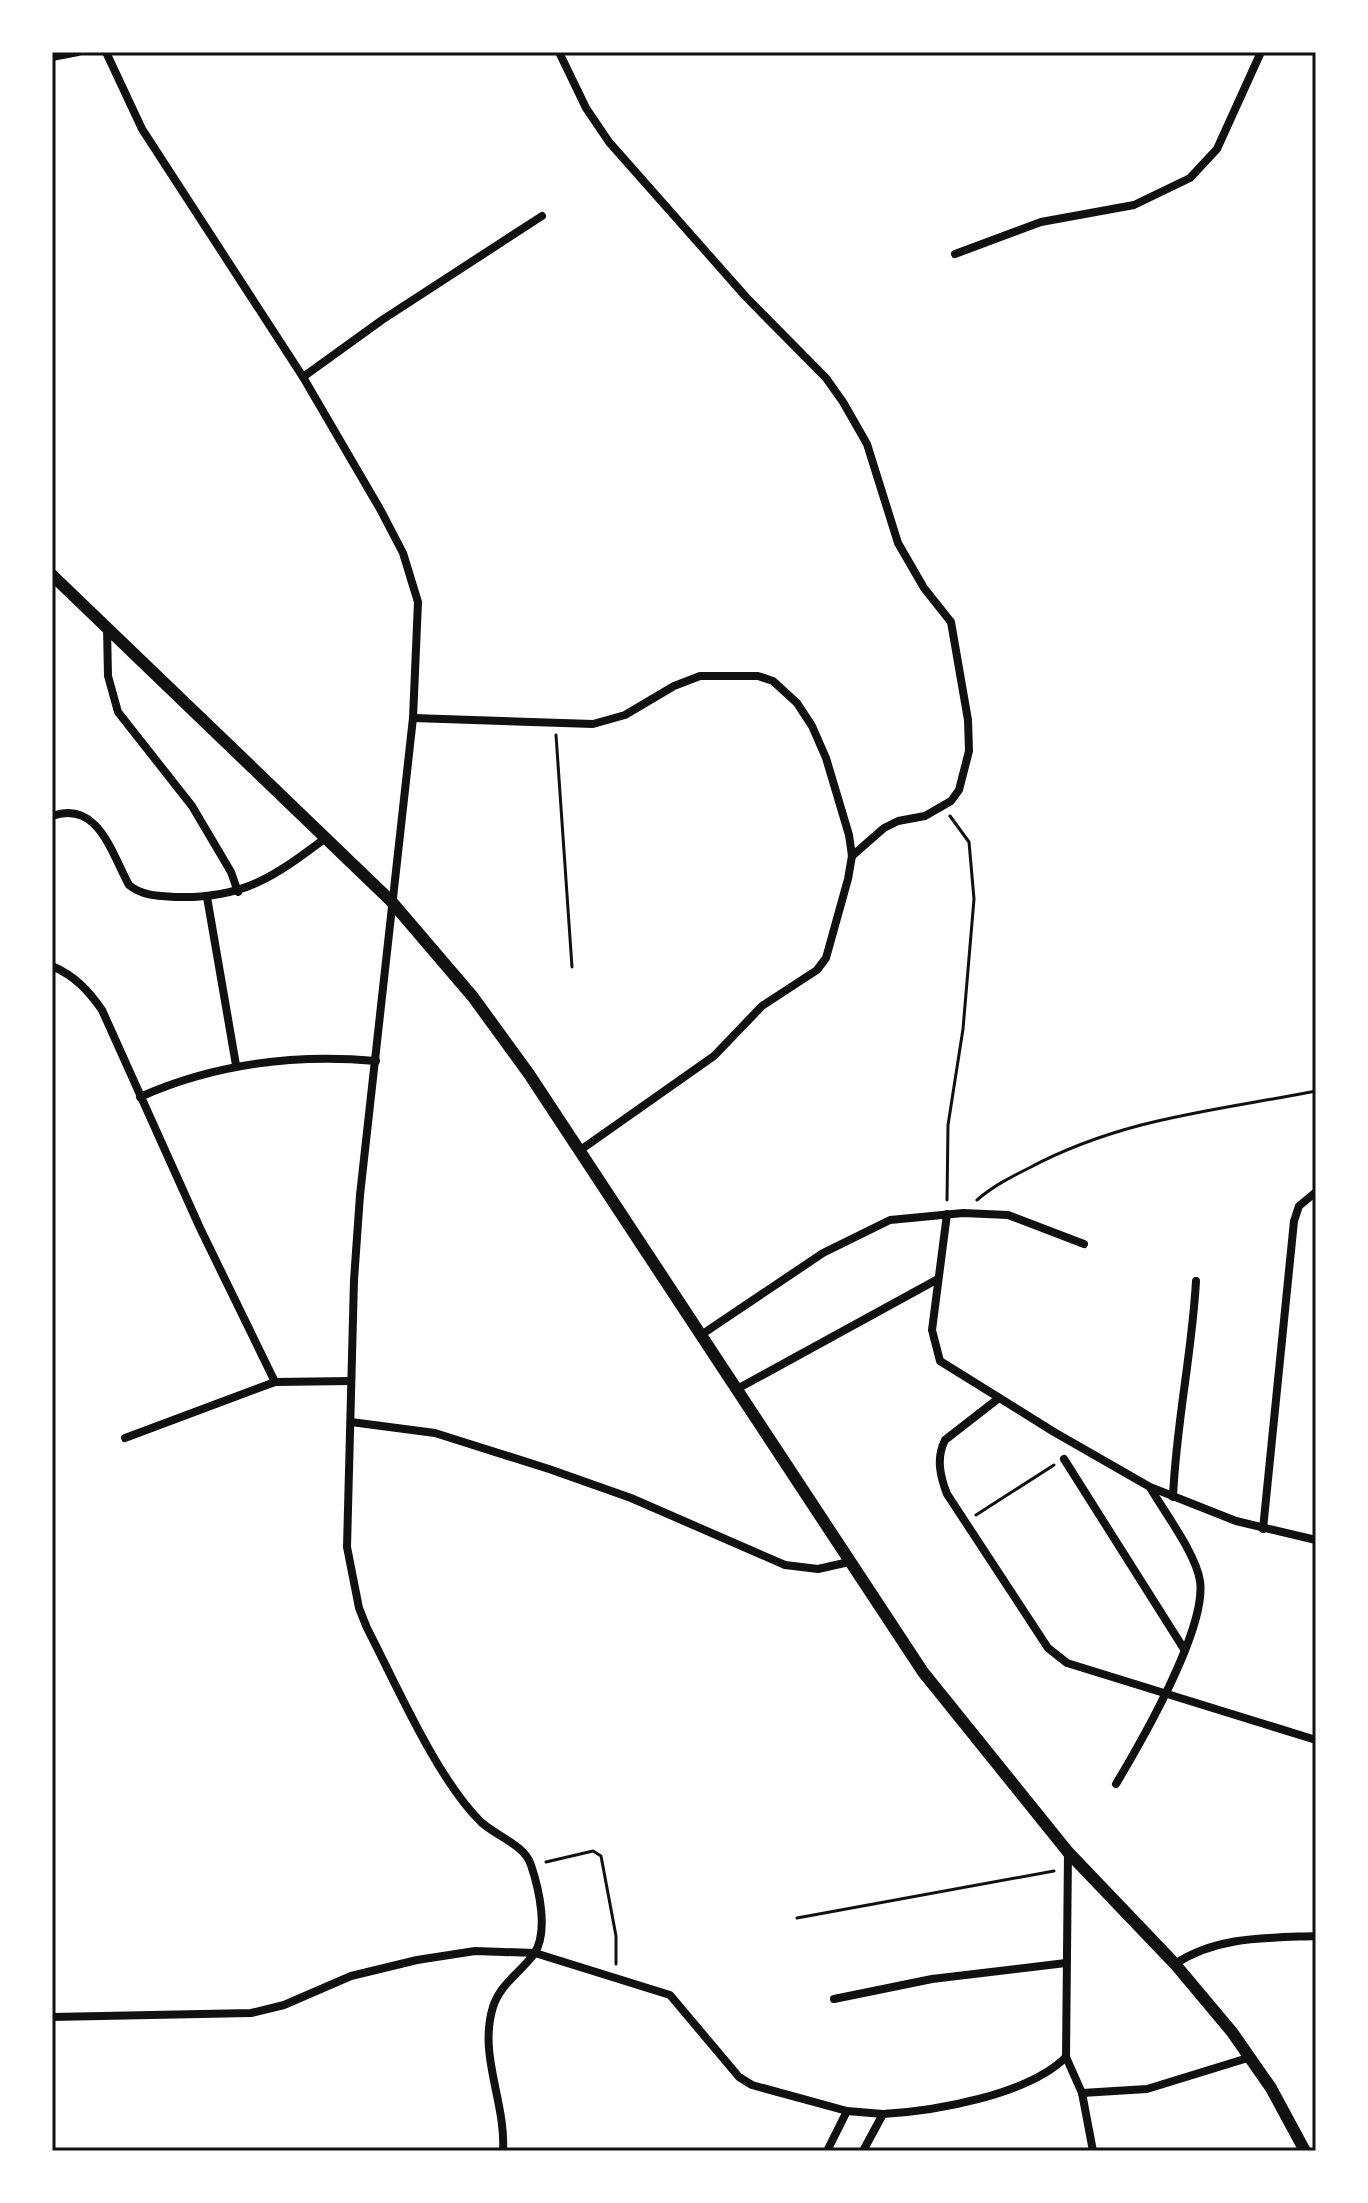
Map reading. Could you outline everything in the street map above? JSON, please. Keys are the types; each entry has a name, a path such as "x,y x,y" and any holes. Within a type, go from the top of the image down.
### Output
{"street":[{"path":"52,57 78,52"},
{"path":"106,52 142,129 303,377 380,509 411,574 418,602 419,635 413,718 360,1195 347,1547 359,1608 367,1628 438,1762 479,1820 522,1851 532,1865 541,1924 535,1953 502,1989 489,2027 488,2050 502,2118 503,2151"},
{"path":"559,52 586,108 609,142 746,297 826,378 858,424 898,543 924,588 944,611 955,635 965,690 969,751 959,790 942,808 884,828 852,856"},
{"path":"955,254 1041,222 1134,205 1190,178 1217,149 1261,52"},
{"path":"303,377 382,320 542,216"},
{"path":"52,575 391,901 473,997 737,1389 884,1617 952,1710 1068,1852 1175,1964 1252,2057 1305,2151"},
{"path":"107,627 108,676 118,712 192,806 225,861 238,892"},
{"path":"413,718 556,723 612,720 700,676 758,676 773,681 790,695 812,726 835,785 852,856 832,945 817,970 762,1006 714,1056 579,1151"},
{"path":"52,816 76,812 90,818 101,830 129,885 136,891 207,897 238,892 269,879 327,837"},
{"path":"207,897 236,1065"},
{"path":"52,966 70,974 88,990 102,1010 275,1382"},
{"path":"140,1097 190,1077 236,1065 332,1059 376,1061"},
{"path":"1263,1529 1294,1221 1299,1206 1316,1192"},
{"path":"701,1335 823,1253 890,1220 963,1213 1008,1215 1084,1244"},
{"path":"947,1214 932,1330 936,1354 960,1376 1150,1487 1263,1529 1316,1540"},
{"path":"737,1389 938,1279"},
{"path":"1173,1497 1180,1409 1191,1357 1196,1281"},
{"path":"125,1438 275,1382 351,1381"},
{"path":"999,1398 957,1430 941,1449 943,1484 1033,1629 1058,1658 1316,1740"},
{"path":"351,1422 435,1433 549,1469 631,1498 785,1565 818,1569 849,1562"},
{"path":"1064,1459 1184,1649"},
{"path":"1116,1784 1184,1649 1194,1623 1201,1584 1192,1560 1150,1487"},
{"path":"1068,1852 1065,1869 1066,2057 1082,2093 1093,2151"},
{"path":"1175,1964 1204,1948 1223,1943 1316,1936"},
{"path":"52,2017 251,2013 284,2005 351,1976 417,1960 475,1951 535,1953 670,1995 739,2077 752,2085 847,2111 883,2114 994,2093 1033,2080 1066,2057"},
{"path":"834,1999 932,1979 1066,1963"},
{"path":"1082,2093 1147,2089 1252,2057"},
{"path":"827,2151 847,2111"},
{"path":"863,2151 883,2114"}],"path":[{"path":"556,723 572,967"},
{"path":"942,808 969,842 974,899 963,1029 948,1125 947,1214"},
{"path":"963,1213 989,1189 1085,1141 1168,1116 1316,1091"},
{"path":"967,1522 1064,1459"},
{"path":"532,1865 593,1851 601,1856 616,1936 614,1976"},
{"path":"797,1918 1065,1869"}]}
